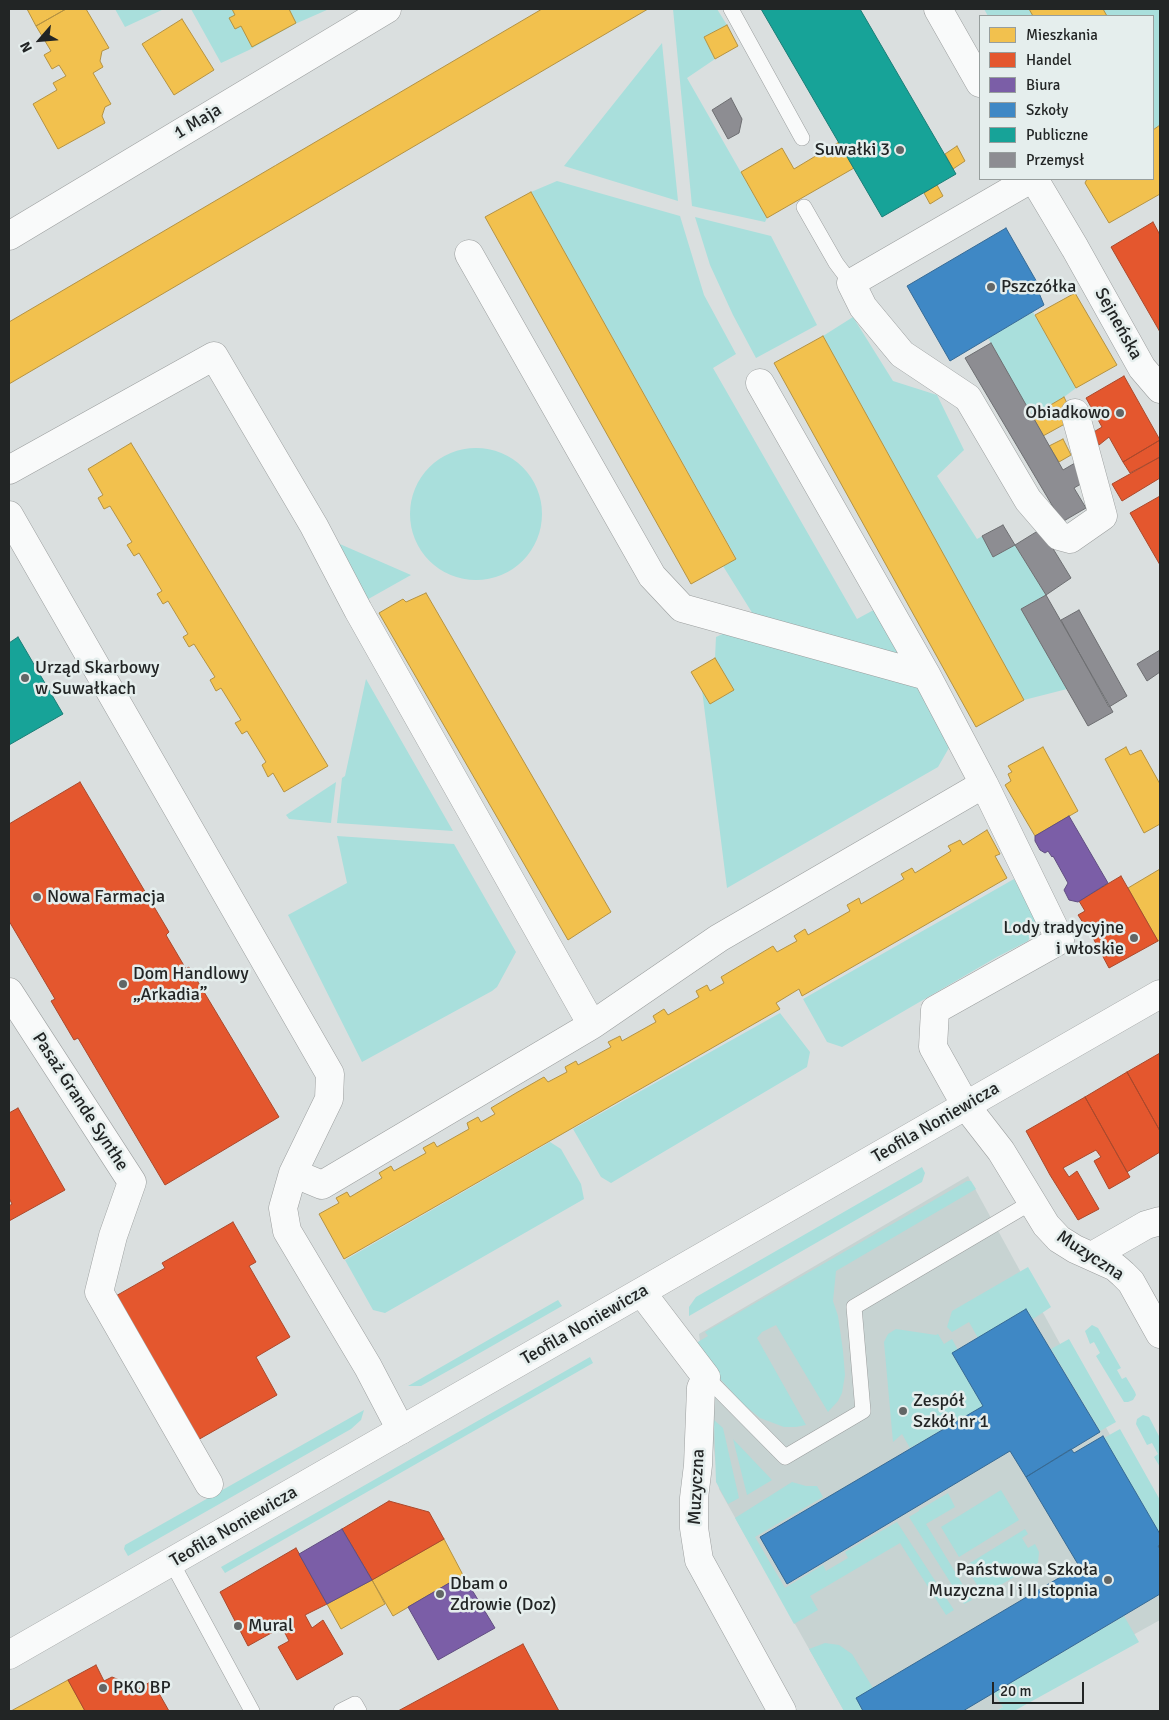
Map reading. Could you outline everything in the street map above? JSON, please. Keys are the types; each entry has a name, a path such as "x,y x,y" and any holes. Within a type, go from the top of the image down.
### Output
{"street":[{"name":"1 Maja","path":"9,236 387,9"},
{"path":"938,9 979,81"},
{"path":"1030,180 851,283 863,307 902,354 968,398 1028,500 1058,536 1070,539 1103,516 1076,413"},
{"name":"Sejneńska","path":"1033,180 1075,248 1142,368 1160,389"},
{"path":"469,254 652,576 682,608 927,676"},
{"path":"9,470 214,356 314,526 358,610 592,1025"},
{"path":"293,1173 322,1185 592,1025 719,938 984,784 927,676 760,383"},
{"path":"9,515 330,1074 329,1099 293,1173 283,1208 287,1231 368,1368 401,1430"},
{"name":"Muzyczna","path":"984,784 1060,940 935,1010 934,1048 966,1106 1001,1151 1046,1225 1059,1239 1075,1249 1115,1267 1131,1282 1160,1334"},
{"name":"Pasaż Grande Synthe","path":"9,992 132,1182 113,1236 98,1292 209,1484"},
{"name":"Teofila Noniewicza","path":"9,1655 1160,994"},
{"path":"1092,1256 1146,1224 1160,1221"},
{"path":"642,1293 706,1377"},
{"name":"Muzyczna","path":"706,1377 701,1388 698,1464 694,1498 694,1528 699,1560 782,1711"}],"lane":[{"path":"731,9 802,138"},
{"path":"804,207 836,263 851,283"},
{"path":"706,1377 785,1457 863,1411 854,1307 1032,1202"},
{"path":"172,1563 252,1711"},
{"path":"341,1711 355,1704 359,1711"}],"shaded area":[{"path":"115,9 164,9 125,27"},
{"path":"191,9 329,9 295,24 249,50 221,63"},
{"path":"673,9 717,9 727,25 704,37 715,59 687,78 767,218 765,222 692,206"},
{"path":"984,9 1160,9 1160,125 1154,129 1154,15 987,15"},
{"path":"662,43 678,201 564,166"},
{"path":"557,181 680,216 704,295 736,354 713,368 857,619 881,606 950,746 938,767 727,888 702,690 710,704 733,690 715,658 716,637 756,619 723,566 736,558 531,192"},
{"path":"695,217 771,236 817,325 756,358 733,315 710,265"},
{"path":"1033,312 1076,388 1032,416 988,338"},
{"path":"853,317 893,381 937,395 964,450 937,476 977,539 982,536 993,557 1015,545 1046,595 1021,609 1067,689 1024,700 823,336"},
{"path":"476,448 501,453 512,459 522,468 531,478 537,489 542,514 537,539 531,550 522,560 512,569 501,575 476,580 451,575 440,569 430,560 421,550 415,539 410,514 415,489 421,478 430,468 440,459 451,453"},
{"path":"326,538 411,575 363,602"},
{"path":"366,679 453,831 337,823 342,778 345,776"},
{"path":"336,782 331,823 289,819 286,815"},
{"path":"337,836 454,844 516,952 497,987 492,991 362,1062 288,915 347,883"},
{"path":"1014,879 1036,918 1035,929 1028,941 842,1047 827,1042 803,999"},
{"path":"780,1013 810,1052 807,1067 611,1183 601,1177 573,1129"},
{"path":"550,1142 561,1149 581,1184 584,1199 385,1313 373,1310 345,1260"},
{"path":"922,1167 925,1173 922,1182 689,1316 689,1307 696,1297"},
{"name":"Zespół Szkół nr 1","path":"968,1176 1160,1526 1160,1620 996,1711 844,1711 719,1489 699,1334"},
{"path":"967,1181 971,1181 976,1189 836,1271 833,1301 838,1316 845,1375 842,1393 838,1401 828,1412 776,1325 762,1332 757,1338 806,1425 784,1427 760,1418 743,1404 714,1372 696,1343 708,1336 705,1332"},
{"path":"1028,1267 1051,1307 1033,1319 1026,1309 978,1338 969,1322 952,1332 947,1327 952,1311"},
{"path":"558,1300 562,1306 421,1386 408,1386"},
{"path":"1092,1325 1098,1328 1121,1368 1117,1370 1122,1379 1126,1377 1135,1392 1136,1395 1133,1400 1124,1402 1096,1356 1100,1353 1094,1342 1090,1344 1085,1331"},
{"path":"896,1329 938,1334 944,1344 952,1339 958,1350 952,1354 983,1406 910,1448 902,1434 893,1442 884,1342 888,1334"},
{"path":"1069,1339 1116,1422 1100,1431 1051,1349"},
{"path":"590,1357 593,1363 225,1573 221,1567"},
{"path":"364,1410 361,1420 351,1429 128,1556 124,1549 125,1545"},
{"path":"1143,1415 1149,1417 1160,1438 1160,1467 1154,1457 1158,1454 1152,1443 1147,1445 1136,1424 1137,1419"},
{"path":"714,1420 723,1428 739,1498 728,1504 716,1482"},
{"path":"1120,1429 1160,1500 1160,1534 1104,1438"},
{"path":"733,1439 772,1480 747,1495"},
{"path":"792,1482 806,1486 817,1486 823,1497 755,1537 785,1588 823,1565 826,1571 848,1558 845,1552 897,1522 954,1610 946,1615 900,1543 810,1596 818,1610 794,1624 735,1518"},
{"path":"1001,1490 1019,1520 959,1557 941,1527"},
{"path":"948,1493 955,1507 926,1524 972,1600 964,1604 909,1517"},
{"path":"1025,1529 1028,1534 1022,1538 1028,1548 1035,1544 1039,1552 1038,1563 992,1590 979,1588 965,1566"},
{"path":"1124,1616 1139,1642 1014,1711 996,1711 1003,1707 994,1693"},
{"path":"825,1643 839,1645 852,1654 873,1688 856,1698 863,1711 844,1711 809,1649"}],"building: Mieszkania":[{"path":"27,9 66,9 36,26"},
{"path":"66,9 86,9 109,48 102,51 100,61 103,67 93,73 111,104 105,107 102,116 105,123 58,149 33,104 57,90 53,83 66,76 59,65 52,69 44,55 51,51 36,26"},
{"path":"232,9 289,9 296,23 252,47 241,26 235,29 229,18 235,15"},
{"path":"542,9 648,9 9,384 9,322"},
{"path":"1029,9 1103,9 1106,15 1032,15"},
{"path":"182,19 214,70 174,95 142,44"},
{"path":"727,25 738,46 715,59 704,37"},
{"path":"1160,125 1160,194 1109,223 1085,183 1086,180 1154,180 1154,129"},
{"path":"839,142 854,168 767,218 741,172 782,148 794,169"},
{"path":"957,146 965,161 953,169 945,154"},
{"path":"937,185 943,196 930,204 924,193"},
{"path":"531,192 736,559 691,584 485,217"},
{"path":"1075,293 1117,365 1076,388 1035,315"},
{"path":"823,336 1024,700 976,727 774,363"},
{"path":"1064,397 1071,411 1072,420 1043,436 1032,416"},
{"path":"1063,439 1071,455 1059,462 1049,446"},
{"path":"131,443 328,766 284,792 273,773 268,777 262,765 266,762 247,731 242,734 235,723 241,720 221,688 216,691 210,680 215,677 194,644 189,647 183,637 188,634 168,601 163,604 157,594 162,591 139,553 134,556 127,545 132,542 110,506 104,509 98,498 103,495 88,469"},
{"path":"426,593 611,912 568,940 379,613 403,599 406,602"},
{"path":"715,658 734,690 710,704 691,672"},
{"path":"1043,747 1078,811 1035,836 1005,785 1011,781 1008,774 1012,772 1008,766"},
{"path":"1126,747 1130,755 1141,750 1160,784 1160,824 1144,833 1105,759"},
{"path":"987,830 1000,854 995,856 1007,878 802,996 799,989 776,1003 780,1009 344,1259 319,1214 339,1203 336,1198 347,1192 350,1197 382,1178 379,1173 391,1166 394,1171 426,1153 423,1148 434,1142 437,1147 469,1129 467,1123 478,1117 481,1122 495,1114 491,1108 516,1093 544,1077 548,1082 567,1072 565,1067 576,1061 578,1065 611,1047 608,1042 620,1036 622,1041 656,1022 653,1016 664,1009 668,1015 699,997 696,991 707,985 710,991 724,983 721,977 773,946 777,952 797,941 794,936 805,929 808,935 850,911 847,905 859,898 861,904 904,879 901,874 912,868 915,873 951,851 948,846 960,840 963,845"},
{"path":"1160,869 1160,940 1158,941 1128,888"},
{"path":"444,1539 463,1575 393,1616 372,1580"},
{"path":"372,1580 385,1604 341,1629 327,1604"},
{"path":"68,1680 85,1711 11,1711"}],"building: Handel":[{"path":"1153,222 1160,235 1160,332 1111,247"},
{"name":"Obiadkowo","path":"1124,376 1160,440 1123,462 1109,437 1099,445 1092,433 1102,427 1086,398"},
{"path":"1160,440 1160,457 1130,473 1123,462"},
{"path":"1160,457 1160,478 1122,501 1112,484"},
{"path":"1160,496 1160,565 1130,513"},
{"name":"Dom Handlowy „Arkadia”","path":"80,782 169,932 166,935 186,969 189,967 279,1117 165,1185 78,1038 74,1040 51,1001 55,999 9,921 9,824"},
{"path":"1121,876 1158,941 1109,968 1078,915 1085,911 1079,901"},
{"path":"1160,1053 1160,1131 1127,1072"},
{"path":"1127,1072 1160,1131 1160,1152 1127,1172 1085,1097"},
{"path":"1085,1097 1130,1177 1109,1189 1094,1161 1101,1157 1096,1150 1063,1168 1069,1177 1077,1171 1099,1209 1078,1220 1026,1131"},
{"path":"18,1108 65,1190 9,1221 9,1206 12,1204 9,1198 9,1113"},
{"path":"233,1222 256,1262 249,1266 290,1337 256,1357 277,1395 196,1441 114,1297 165,1268 162,1263"},
{"path":"389,1501 429,1512 444,1539 372,1580 342,1529"},
{"path":"296,1548 327,1604 305,1615 312,1628 323,1620 343,1654 297,1680 278,1647 289,1641 282,1627 248,1646 220,1592"},
{"path":"523,1644 559,1711 398,1711 500,1656"},
{"name":"PKO BP","path":"96,1665 104,1681 112,1677 132,1685 136,1690 152,1681 169,1711 85,1711 68,1680"}],"building: Biura":[{"path":"1069,816 1108,883 1078,902 1069,900 1064,890 1068,883 1053,856 1048,851 1045,853 1040,850 1035,841 1035,836"},
{"path":"342,1529 372,1580 327,1604 299,1554"},
{"path":"463,1575 495,1628 438,1660 408,1607"}],"building: Szkoły":[{"path":"1006,228 1042,291 1039,293 1044,305 950,361 907,286"},
{"path":"1026,1309 1100,1432 1026,1477 1010,1451 787,1584 760,1537 983,1406 952,1353"},
{"name":"Państwowa Szkoła Muzyczna I i II stopnia","path":"1103,1436 1160,1534 1160,1545 1158,1546 1160,1549 1160,1594 963,1711 863,1711 856,1698 1079,1566 1026,1477 1071,1449 1074,1453"}],"building: Publiczne":[{"path":"761,9 860,9 956,174 882,217"},
{"name":"Urząd Skarbowy w Suwałkach","path":"18,637 63,714 9,745 9,643"}],"building: Przemysł":[{"path":"731,98 742,119 739,133 728,139 712,110"},
{"path":"991,343 1063,470 1075,463 1086,481 1074,488 1086,508 1062,522 965,358"},
{"path":"1003,525 1015,545 993,557 982,536"},
{"path":"1041,529 1071,578 1046,595 1015,545"},
{"path":"1046,595 1113,712 1088,726 1021,609"},
{"path":"1079,610 1127,696 1109,707 1061,620"},
{"path":"1160,650 1160,672 1147,681 1137,664"}],"place":[{"name":"Suwałki 3","path":"900,150"},
{"name":"Pszczółka","path":"991,287"},
{"name":"Obiadkowo","path":"1120,413"},
{"name":"Urząd Skarbowy w Suwałkach","path":"25,678"},
{"name":"Nowa Farmacja","path":"37,897"},
{"name":"Lody tradycyjne i włoskie","path":"1134,938"},
{"name":"Dom Handlowy „Arkadia”","path":"123,984"},
{"name":"Zespół Szkół nr 1","path":"903,1411"},
{"name":"Państwowa Szkoła Muzyczna I i II stopnia","path":"1108,1580"},
{"name":"Dbam o Zdrowie (Doz)","path":"440,1594"},
{"name":"Mural","path":"238,1626"},
{"name":"PKO BP","path":"103,1688"}]}
